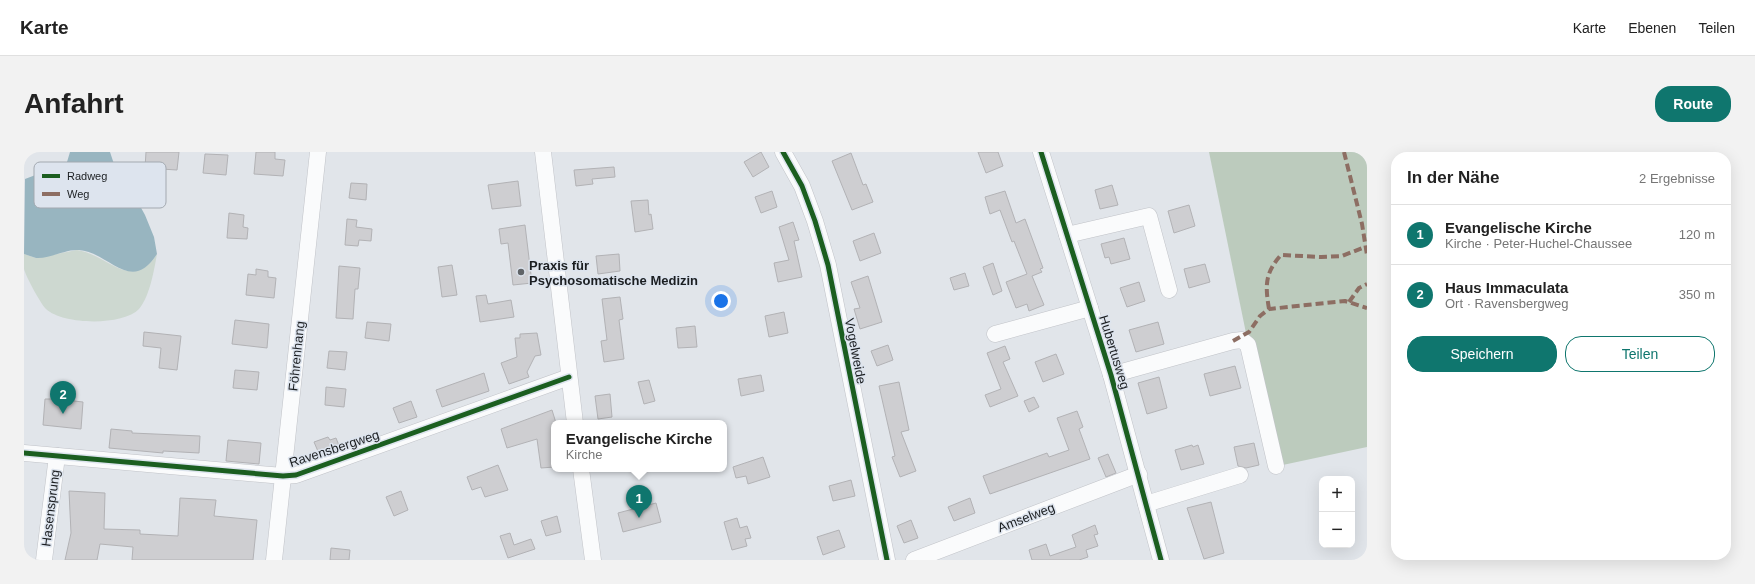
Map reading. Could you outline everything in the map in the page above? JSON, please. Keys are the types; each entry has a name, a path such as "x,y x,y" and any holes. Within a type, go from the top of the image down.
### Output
{"street":[{"name":"Föhrenhang","path":"274,560 318,152"},
{"path":"543,152 575,420"},
{"name":"Vogelweide","path":"783,152 802,186 815,221 828,265 887,560"},
{"name":"Hubertusweg","path":"1041,152 1111,375 1139,474 1161,560"},
{"path":"1067,235 1149,216 1169,290"},
{"path":"995,334 1090,308"},
{"path":"1111,375 1233,341 1242,340 1248,345 1276,466"},
{"name":"Ravensbergweg","path":"24,453 283,476 296,475 570,377"},
{"name":"Hasensprung","path":"44,560 56,456"},
{"path":"581,472 593,560"},
{"name":"Amselweg","path":"914,560 1139,474"},
{"path":"1146,504 1240,475"}],"shaded area":[{"path":"77,250 88,253 119,268 129,271 138,270 148,265 157,254 149,290 143,304 139,309 131,315 107,321 79,321 54,314 46,309 37,296 25,273 24,254 36,258"}],"green space":[{"path":"1209,152 1367,152 1367,447 1278,466 1247,338"}],"water":[{"path":"70,152 110,152 113,162 67,162"},
{"path":"34,176 34,208 141,208 154,237 157,254 147,266 138,271 129,271 120,268 90,252 79,250 68,251 41,258 24,254 25,179"}],"building":[{"path":"146,152 179,152 177,170 166,169 166,162 145,162"},
{"path":"256,152 275,152 275,159 285,160 283,176 254,174"},
{"path":"761,152 769,167 753,177 744,162"},
{"path":"978,152 998,152 1003,166 986,173"},
{"path":"851,153 863,185 866,184 873,202 852,210 832,161"},
{"path":"205,154 228,155 226,175 203,173"},
{"path":"614,167 615,177 592,179 593,184 576,186 574,170"},
{"path":"518,181 521,206 492,209 488,185"},
{"path":"351,183 367,184 366,200 349,198"},
{"path":"1112,185 1118,205 1100,209 1095,190"},
{"path":"772,191 777,207 761,213 755,197"},
{"path":"1005,191 1016,223 1025,219 1043,268 1040,269 1042,272 1032,276 1044,305 1029,311 1027,304 1016,308 1006,282 1027,274 1014,241 1012,242 1000,210 990,214 985,197"},
{"path":"648,200 649,215 651,214 653,229 635,232 631,201"},
{"path":"1189,205 1195,226 1174,233 1168,211"},
{"path":"229,213 244,215 243,227 248,228 247,239 227,238"},
{"path":"347,219 357,220 356,227 372,229 371,241 359,240 358,246 345,245"},
{"path":"793,222 799,240 794,241 802,277 778,282 774,263 789,260 779,227"},
{"path":"525,225 532,283 513,285 508,243 501,244 499,229"},
{"path":"874,233 881,253 860,261 853,241"},
{"path":"1124,238 1130,259 1111,264 1109,257 1105,258 1101,244"},
{"path":"619,254 620,271 598,274 596,256"},
{"path":"993,263 1002,291 993,295 983,267"},
{"path":"1205,264 1210,282 1189,288 1184,269"},
{"path":"452,265 457,295 442,297 438,267"},
{"path":"339,266 360,268 358,289 355,289 353,319 336,318"},
{"path":"256,269 268,271 268,277 276,278 274,298 246,295 248,274 256,275"},
{"path":"965,273 969,286 954,290 950,278"},
{"path":"868,276 882,322 860,329 854,309 860,308 851,282"},
{"path":"1139,282 1145,301 1127,307 1120,288"},
{"path":"486,295 488,304 511,300 514,317 480,322 476,296"},
{"path":"620,297 623,319 619,320 624,359 604,362 601,341 607,340 602,299"},
{"path":"784,312 788,333 769,337 765,316"},
{"path":"235,320 269,324 267,348 232,344"},
{"path":"367,322 391,324 389,341 365,338"},
{"path":"1158,322 1164,344 1136,352 1129,330"},
{"path":"695,326 697,347 678,348 676,328"},
{"path":"144,332 181,336 177,370 159,368 161,348 143,346"},
{"path":"537,333 541,355 535,356 527,372 529,377 509,384 501,363 517,357 515,338 520,338 520,334"},
{"path":"888,345 893,360 877,366 871,351"},
{"path":"1005,346 1010,359 1003,362 1018,396 990,407 985,395 1001,389 987,353"},
{"path":"329,351 347,352 345,370 327,368"},
{"path":"1056,354 1064,374 1043,382 1035,362"},
{"path":"1235,366 1241,388 1210,396 1204,374"},
{"path":"235,370 259,372 257,390 233,388"},
{"path":"484,373 489,391 442,407 436,390"},
{"path":"761,375 764,391 741,396 738,379"},
{"path":"1159,377 1167,408 1147,414 1138,383"},
{"path":"649,380 655,401 644,404 638,382"},
{"path":"899,382 909,430 901,432 916,471 900,477 892,457 895,456 879,386"},
{"path":"326,387 346,389 344,407 325,405"},
{"path":"60,393 70,393 74,401 83,402 81,429 43,425 45,399 54,399"},
{"path":"610,394 612,417 598,419 595,396"},
{"path":"1034,397 1039,407 1029,412 1024,401"},
{"path":"411,401 417,417 399,423 393,408"},
{"path":"552,410 555,420 551,420 551,467 541,468 537,439 507,448 501,429"},
{"path":"1077,411 1083,427 1079,429 1090,459 990,494 983,476 1047,453 1049,457 1069,450 1057,418"},
{"path":"111,429 132,431 132,433 200,436 199,453 163,451 163,453 109,448"},
{"path":"328,437 330,440 336,438 340,448 320,456 314,442"},
{"path":"228,440 261,443 259,464 226,461"},
{"path":"1254,443 1259,465 1246,468 1238,466 1234,447"},
{"path":"1192,445 1193,447 1198,445 1204,464 1181,470 1175,450"},
{"path":"1108,454 1116,473 1106,477 1098,458"},
{"path":"763,457 770,477 748,484 746,476 736,478 733,467"},
{"path":"498,465 508,490 485,497 481,487 472,490 467,477"},
{"path":"851,480 855,496 833,501 829,486"},
{"path":"69,491 105,493 104,529 140,530 140,534 178,536 180,498 216,500 214,516 257,520 253,560 132,560 133,547 100,544 97,560 65,560 71,533"},
{"path":"401,491 408,510 394,516 386,497"},
{"path":"970,498 975,513 954,521 948,507"},
{"path":"1211,502 1224,553 1204,559 1187,508"},
{"path":"656,503 661,522 623,532 618,513"},
{"path":"557,516 561,532 546,536 541,521"},
{"path":"737,518 740,528 747,526 751,538 745,539 747,546 732,550 724,522"},
{"path":"911,520 918,538 904,543 897,526"},
{"path":"1095,525 1098,534 1094,535 1098,546 1086,550 1088,557 1079,560 1032,560 1029,550 1046,544 1050,556 1076,547 1072,535"},
{"path":"839,530 845,547 823,555 817,537"},
{"path":"510,533 514,545 531,539 535,549 508,558 500,536"},
{"path":"331,548 350,550 349,560 330,560"}],"marked path":[{"path":"1344,152 1362,224 1367,255"},
{"path":"1269,309 1267,293 1269,274 1281,255 1321,257 1342,256 1365,247"},
{"path":"1349,302 1359,288 1367,284"},
{"path":"1233,341 1249,332 1260,316 1269,309 1345,301 1367,308"}],"cycle path":[{"path":"783,152 802,186 815,221 828,265 887,560"},
{"path":"1041,152 1111,375 1161,560"},
{"path":"24,453 283,476 296,475 569,377"}],"place":[{"name":"Praxis für Psychosomatische Medizin","path":"521,272"},
{"name":"Haus Immaculata","path":"63,414"},
{"name":"Evangelische Kirche","path":"639,518"}]}
